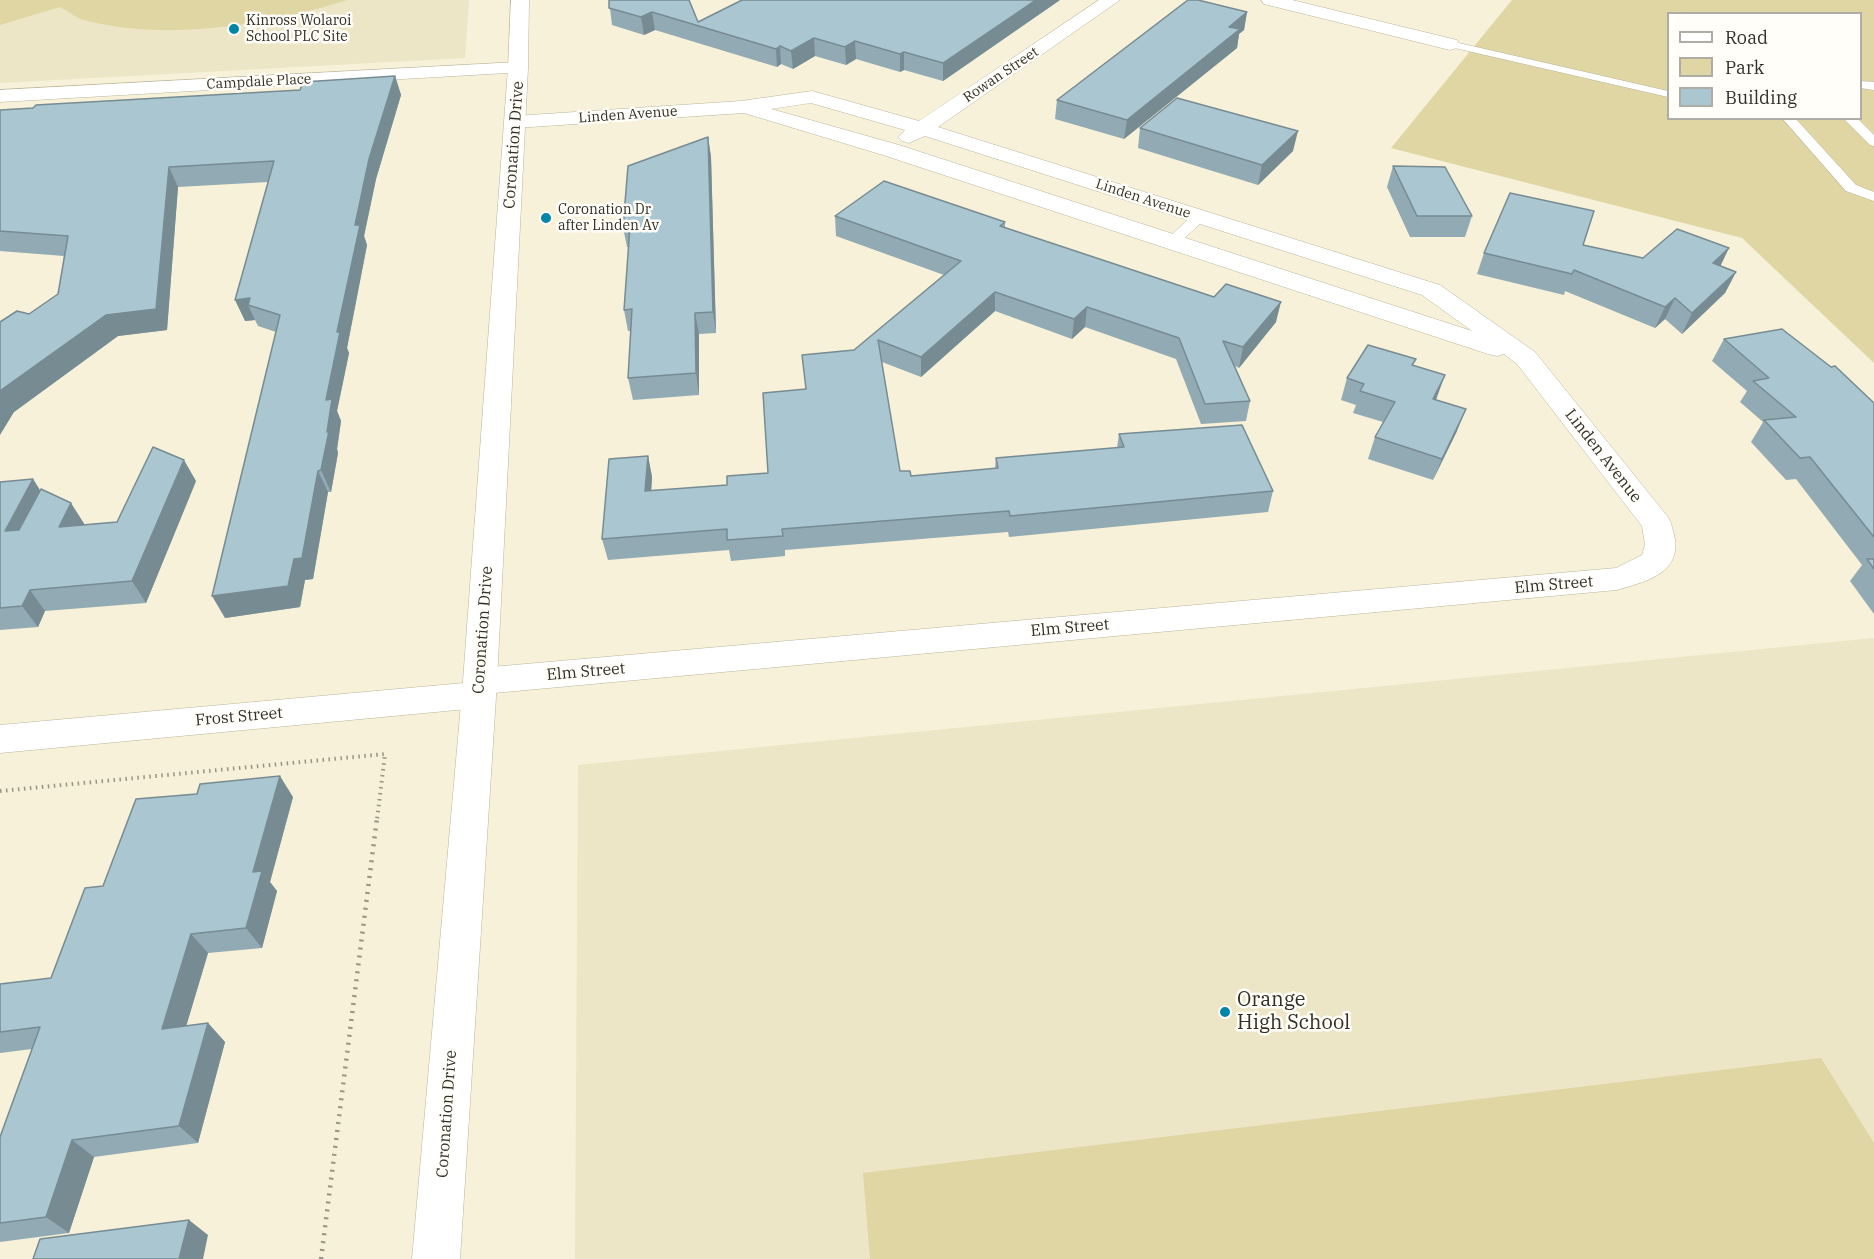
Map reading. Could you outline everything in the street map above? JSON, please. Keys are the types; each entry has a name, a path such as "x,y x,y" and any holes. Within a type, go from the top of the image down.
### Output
{"street":[{"name":"Coronation Drive","path":"436,1259 479,688 519,68 520,0"},
{"name":"Rowan Street","path":"891,150 1111,0"},
{"path":"1270,0 1450,45"},
{"name":"Campdale Place","path":"0,96 519,68"},
{"name":"Linden Avenue","path":"515,122 741,107 812,97 921,129 1431,290 1526,358 1657,524 1660,545 1657,561"},
{"name":"Linden Avenue","path":"741,107 891,150 1526,358"},
{"name":"Elm Street","path":"479,688 1617,579 1639,572 1657,561"},
{"name":"Frost Street","path":"0,739 479,688"}],"lane":[{"path":"1450,45 1667,94"},
{"path":"1785,120 1851,188 1874,197"},
{"path":"1852,120 1874,142"},
{"path":"1171,243 1199,217"}],"path":[{"path":"0,791 385,754 321,1259"}],"shaded area":[{"name":"Kinross Wolaroi School PLC Site","path":"0,0 469,0 465,58 0,83"},
{"name":"Orange High School","path":"1874,638 1874,1259 575,1259 578,765"}],"green space":[{"path":"0,0 347,0 284,17 251,23 217,28 148,30 81,19 60,7 0,25"},
{"path":"1512,0 1874,0 1874,363 1742,238 1391,148"},
{"path":"1821,1058 1874,1143 1874,1259 870,1259 863,1173"}],"building":[{"path":"609,0 689,0 698,22 742,0 1036,0 943,63 855,41 845,47 814,38 791,51 780,46 776,49 652,12 641,17 609,8"},
{"path":"1188,0 1198,0 1247,12 1229,27 1240,29 1127,120 1057,100"},
{"path":"395,76 369,159 355,225 360,225 337,332 340,332 326,400 332,399 327,432 329,431 321,470 318,471 302,558 294,559 288,586 212,596 280,315 248,305 250,298 235,300 274,161 169,167 156,309 106,315 0,391 0,322 17,311 29,314 58,294 68,236 0,231 0,110 33,108 36,105 300,90 303,82"},
{"path":"1177,98 1298,131 1262,165 1140,128"},
{"path":"708,137 713,312 695,313 696,373 628,378 632,309 624,310 630,226 623,227 628,166"},
{"path":"1393,166 1445,167 1472,216 1417,216"},
{"path":"884,181 1005,222 1000,226 1214,297 1226,284 1281,302 1243,347 1223,341 1250,401 1205,404 1179,338 1087,307 1074,319 995,292 921,357 878,340 900,471 910,471 911,476 998,468 996,458 1124,447 1119,434 1242,425 1273,491 1010,516 1009,511 782,529 783,536 727,540 727,529 602,539 609,459 648,456 645,491 727,485 727,476 768,473 763,393 806,389 802,355 854,350 961,261 835,216"},
{"path":"1510,193 1594,211 1583,245 1643,258 1677,229 1729,248 1713,263 1736,272 1692,313 1675,298 1665,307 1574,270 1572,274 1484,253"},
{"path":"1782,329 1831,367 1835,366 1874,403 1874,537 1810,457 1800,458 1764,420 1796,417 1753,381 1769,378 1724,339"},
{"path":"1368,345 1416,359 1412,365 1445,375 1433,399 1466,409 1442,459 1375,437 1395,402 1360,391 1364,384 1347,378"},
{"path":"153,447 184,460 132,581 30,590 22,606 0,608 0,482 33,479 5,531 19,530 41,489 71,503 59,527 117,522"},
{"path":"1867,559 1874,559 1874,569"},
{"path":"280,776 253,872 262,871 246,928 191,934 162,1029 208,1023 179,1126 72,1140 46,1217 0,1223 0,1137 40,1027 0,1032 0,984 51,978 85,888 103,886 136,799 197,794 200,784"},
{"path":"189,1220 179,1259 33,1259 40,1239"}],"place":[{"name":"Kinross Wolaroi School PLC Site","path":"234,29"},
{"name":"Coronation Dr after Linden Av","path":"546,218"},
{"name":"Orange High School","path":"1225,1012"}]}
